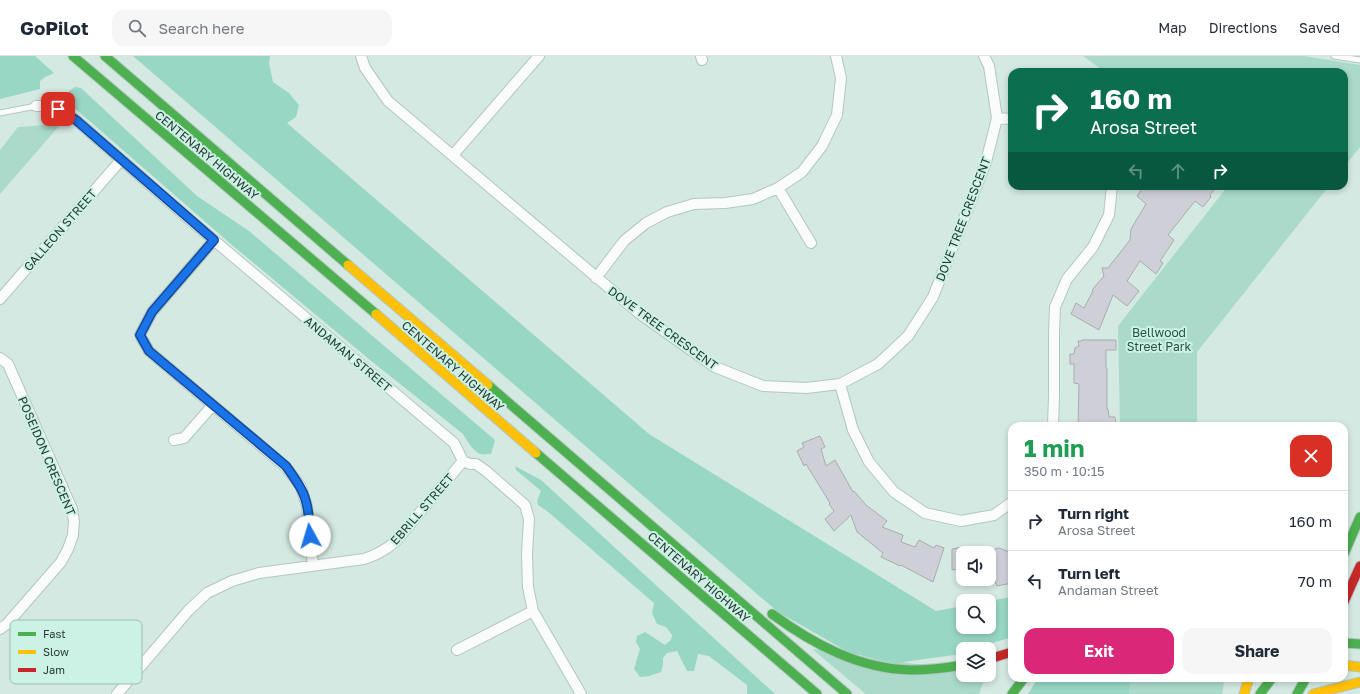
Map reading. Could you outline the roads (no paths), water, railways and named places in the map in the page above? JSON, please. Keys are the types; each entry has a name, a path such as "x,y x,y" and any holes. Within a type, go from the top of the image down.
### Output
{"main road":[{"name":"CENTENARY HIGHWAY","path":"73,56 340,283 817,694"},
{"name":"CENTENARY HIGHWAY","path":"105,56 847,694"},
{"path":"1348,545 1360,517"},
{"path":"674,546 692,548 698,553"},
{"path":"1348,593 1360,566"},
{"path":"762,606 805,638 819,646 850,659 884,667 916,670 932,670 956,666"},
{"path":"1348,643 1360,644"},
{"path":"760,646 764,662"},
{"path":"996,657 1008,653"},
{"path":"1348,666 1360,667"},
{"path":"1012,694 1021,682"},
{"path":"1244,694 1248,682"},
{"path":"1260,694 1269,682"},
{"path":"1297,694 1304,682"},
{"path":"1313,694 1360,682"}],"street":[{"name":"DOVE TREE CRESCENT","path":"361,56 365,68 388,101 640,314 715,367 763,386 806,388 840,384 878,364 908,336 933,297 986,162 997,118 989,66 984,56"},
{"path":"453,155 539,56"},
{"path":"596,278 624,241 646,223 667,212 694,204 725,203 753,199 778,188 802,172 822,146 837,114 841,78 836,56"},
{"name":"ANDAMAN STREET","path":"36,106 50,106 76,120 214,240 454,444 463,461"},
{"path":"997,118 1008,119"},
{"name":"GALLEON STREET","path":"0,299 121,160"},
{"path":"778,188 811,243"},
{"path":"1053,422 1055,307 1067,279 1093,247 1109,215 1112,190"},
{"path":"214,240 152,312 140,335 149,351 286,466 301,488 307,506 314,566"},
{"name":"POSEIDON CRESCENT","path":"0,358 8,364 72,509 74,521 73,535 61,562 10,620"},
{"path":"840,384 853,430 859,443 869,462 894,492 925,512 961,521 994,514 1008,505"},
{"path":"174,440 184,438 213,405"},
{"path":"463,461 470,464 476,464 486,471 525,505 530,519 527,554 528,587 533,611 581,694"},
{"name":"EBRILL STREET","path":"142,665 188,611 207,593 232,580 259,573 364,559 387,549 396,542 463,461"},
{"path":"457,650 533,611"},
{"name":"POSEIDON CRESCENT","path":"0,629 10,621"},
{"name":"EBRILL STREET","path":"117,694 126,684"}],"lane":[{"path":"1334,56 1360,60"},
{"name":"ANDAMAN STREET","path":"0,113 36,106"}],"park label":[{"name":"Bellwood Street Park","path":"1159,339"}]}
